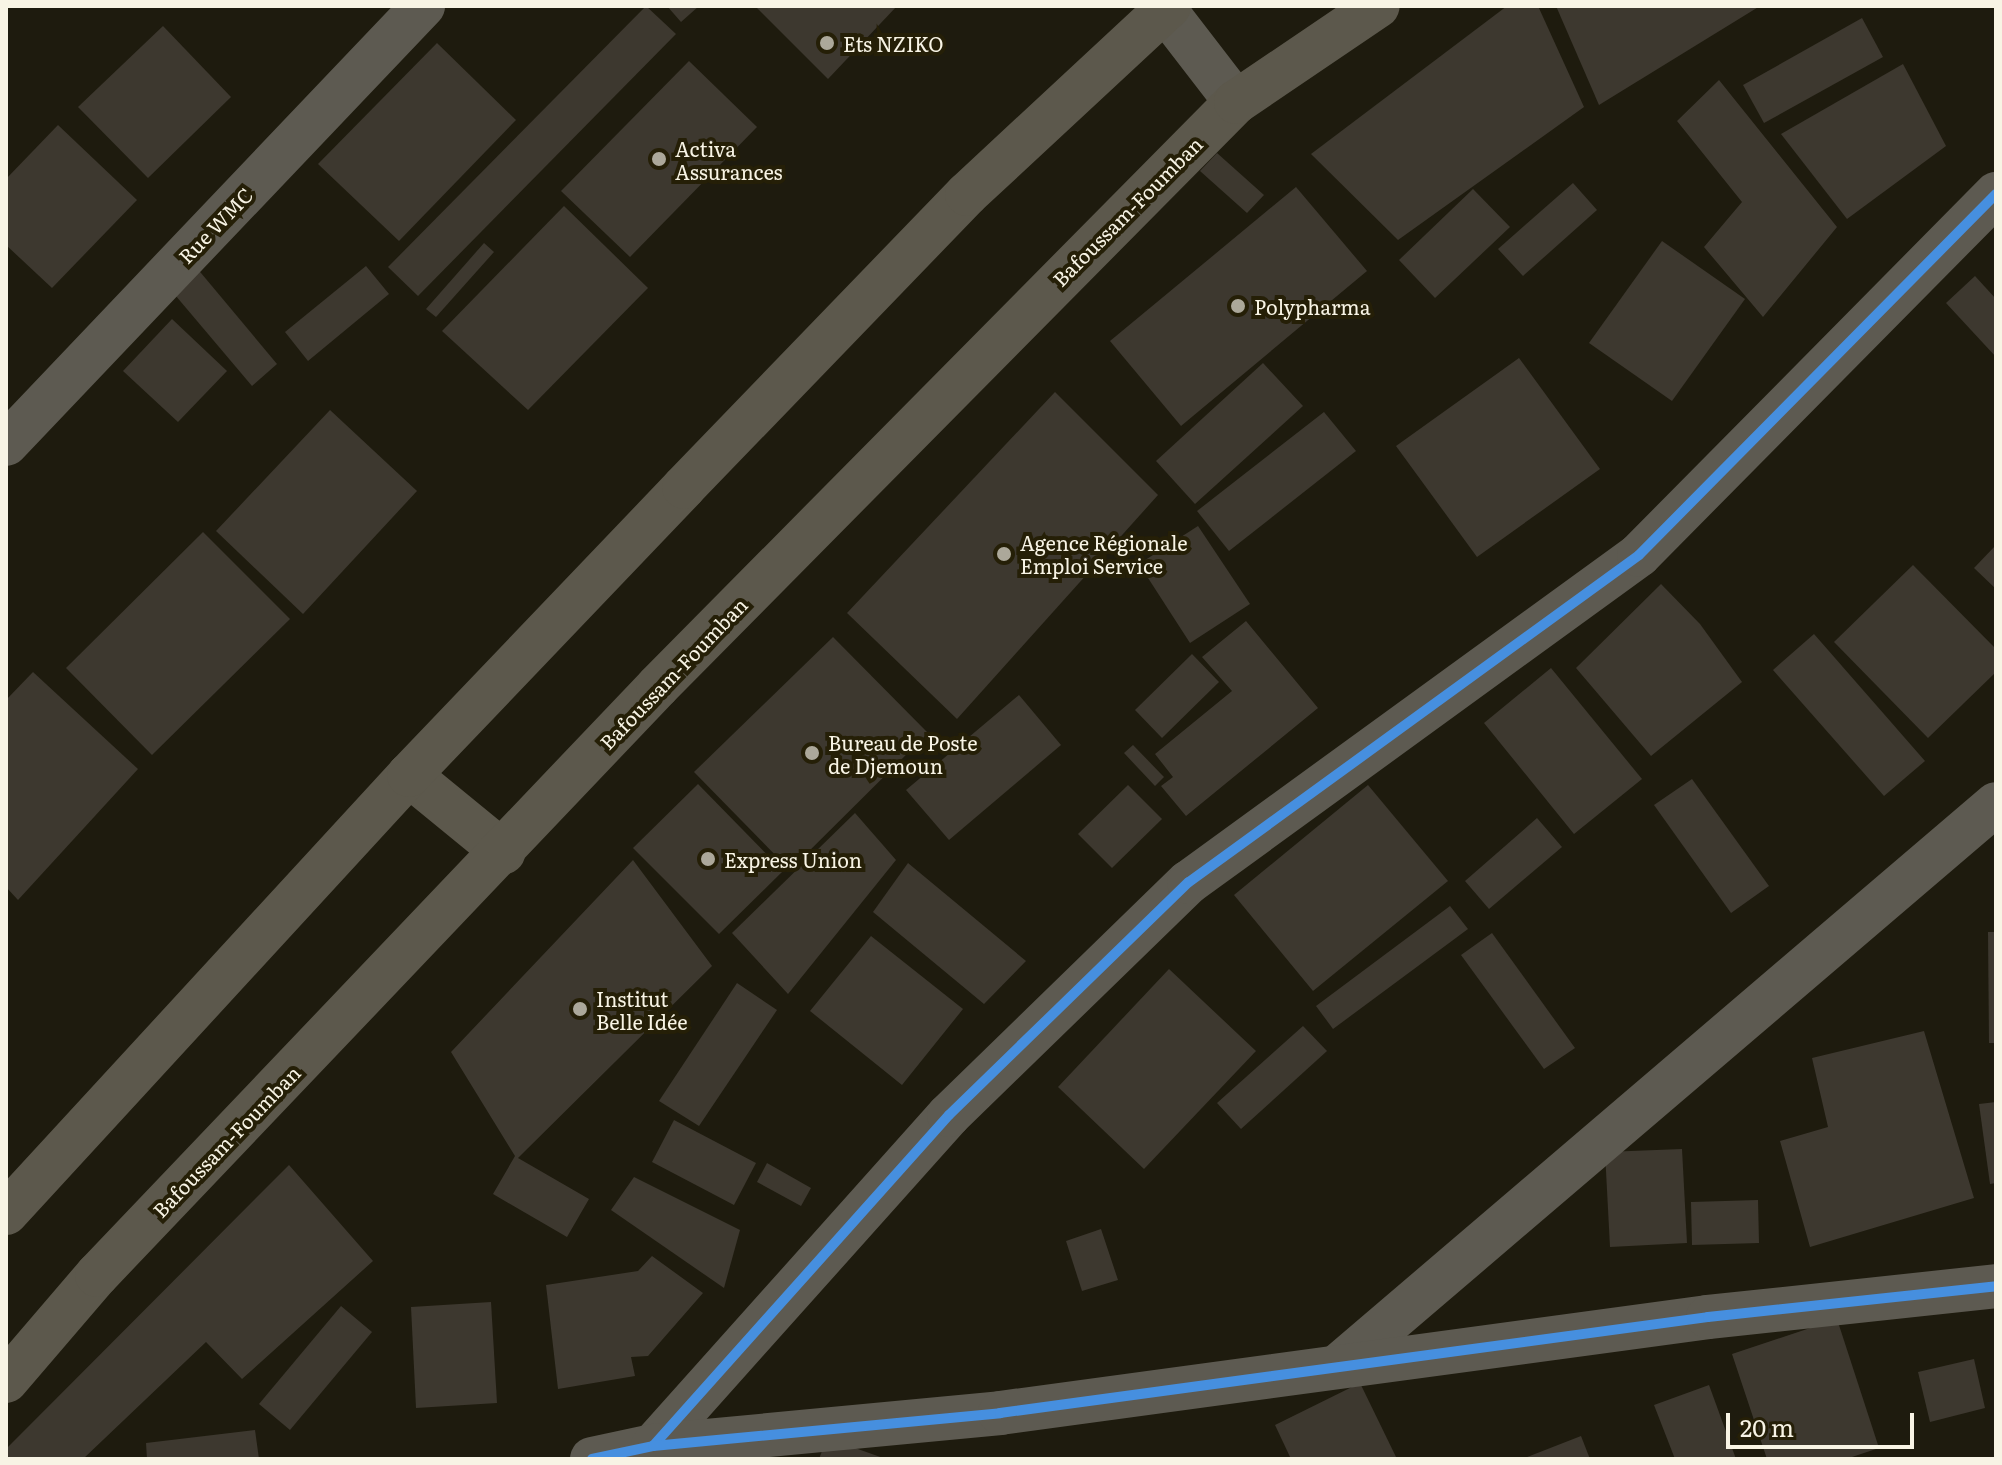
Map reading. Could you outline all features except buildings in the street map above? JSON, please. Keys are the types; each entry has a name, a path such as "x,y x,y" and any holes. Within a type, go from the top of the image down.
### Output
{"highway":[{"name":"Bafoussam-Foumban","path":"6,1381 97,1275 658,686 1236,102 1378,6"},
{"path":"6,1213 409,775 967,194 1165,7"},
{"path":"409,775 503,852"}],"street":[{"name":"Rue WMC","path":"6,444 423,6"},
{"path":"1165,7 1236,102"},
{"path":"653,1446 949,1115 1189,882 1639,555 1996,194"},
{"path":"1338,1366 1996,804"},
{"path":"592,1459 653,1446 1000,1413 1338,1366 1996,1286"}],"cycle path":[{"path":"653,1446 949,1115 1189,882 1639,555 1996,194"},
{"path":"592,1459 653,1446 1000,1413 1708,1317 1996,1286"}],"place":[{"name":"Ets NZIKO","path":"827,43"},
{"name":"Activa Assurances","path":"659,159"},
{"name":"Polypharma","path":"1238,306"},
{"name":"Agence Régionale Emploi Service","path":"1004,554"},
{"name":"Bureau de Poste de Djemoun","path":"812,753"},
{"name":"Express Union","path":"708,859"},
{"name":"Institut Belle Idée","path":"580,1009"}]}
